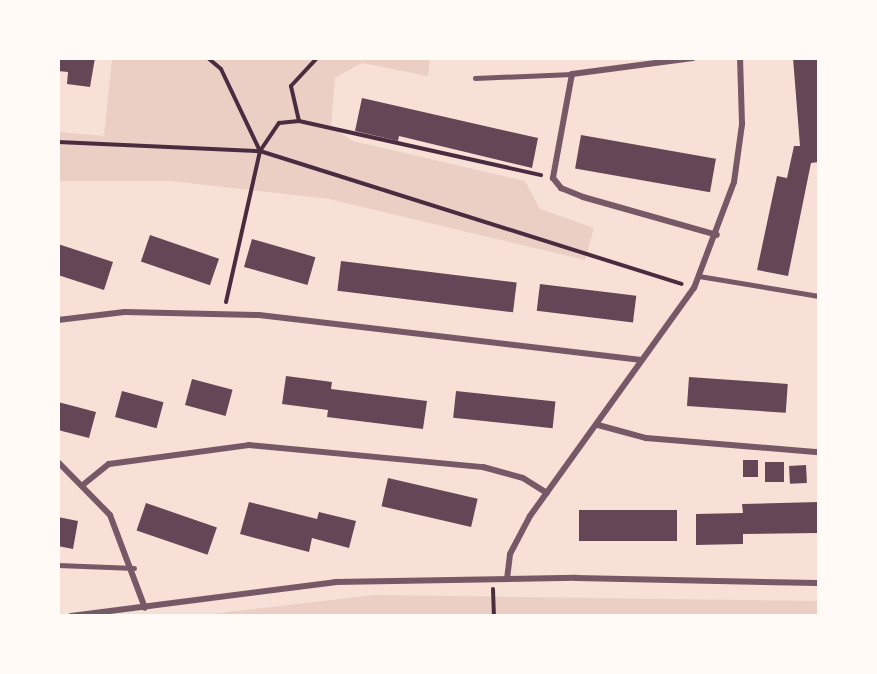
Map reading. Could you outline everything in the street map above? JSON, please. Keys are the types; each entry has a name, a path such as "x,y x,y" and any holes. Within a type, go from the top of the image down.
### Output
{"street":[{"path":"693,58 572,74 554,161 553,178 561,188 717,234"},
{"path":"507,579 510,554 547,493 598,425 641,360 694,288 717,234 734,182 742,124 740,58"},
{"path":"58,320 125,312 223,313 641,360"},
{"path":"598,425 646,438 819,453"},
{"path":"84,484 109,464 249,445 483,467 523,477 547,493"},
{"path":"58,462 84,484 110,514 134,568 145,608"},
{"path":"71,615 145,608 335,582 493,578 819,583"}],"lane":[{"path":"475,78 572,74"},
{"path":"699,276 819,296"},
{"path":"58,565 134,568"}],"path":[{"path":"207,58 221,69 260,151"},
{"path":"299,122 291,86 317,58"},
{"path":"223,313 260,151 279,123 299,122 533,173"},
{"path":"58,142 260,151 466,212 694,288"},
{"path":"493,578 494,615"}],"shaded area":[{"path":"112,59 430,59 428,76 362,63 335,78 331,126 353,141 525,181 540,209 594,228 585,260 329,199 172,181 59,181 59,132 104,136"},
{"path":"374,595 818,601 818,616 194,616"}],"building":[{"path":"58,58 95,58 90,87 67,84 68,72 58,71"},
{"path":"793,58 818,58 818,162 811,163 788,276 757,270 777,176 787,178 794,146 800,146"},
{"path":"362,98 538,138 532,168 399,136 398,141 355,131"},
{"path":"581,135 716,159 710,192 575,168"},
{"path":"150,235 219,259 210,285 141,261"},
{"path":"252,239 315,257 307,285 244,267"},
{"path":"58,244 113,262 104,290 58,275"},
{"path":"341,261 517,283 513,312 337,291"},
{"path":"540,284 636,296 633,323 537,311"},
{"path":"286,376 332,382 331,389 427,401 423,429 327,417 328,410 282,404"},
{"path":"689,377 788,384 786,413 687,406"},
{"path":"192,379 233,390 226,416 185,405"},
{"path":"122,391 164,402 157,428 115,417"},
{"path":"456,391 555,401 553,428 453,418"},
{"path":"58,402 96,412 89,438 58,430"},
{"path":"743,460 758,460 758,477 743,477"},
{"path":"765,462 784,462 784,482 765,482"},
{"path":"806,465 807,483 790,484 789,466"},
{"path":"388,478 478,499 471,527 381,506"},
{"path":"249,502 317,519 319,512 356,521 349,548 312,538 309,552 240,534"},
{"path":"818,502 818,533 743,534 743,544 696,545 696,514 743,513 742,504"},
{"path":"146,503 217,527 207,555 137,530"},
{"path":"579,510 677,510 677,541 579,541"},
{"path":"58,517 78,521 73,549 58,546"}]}
